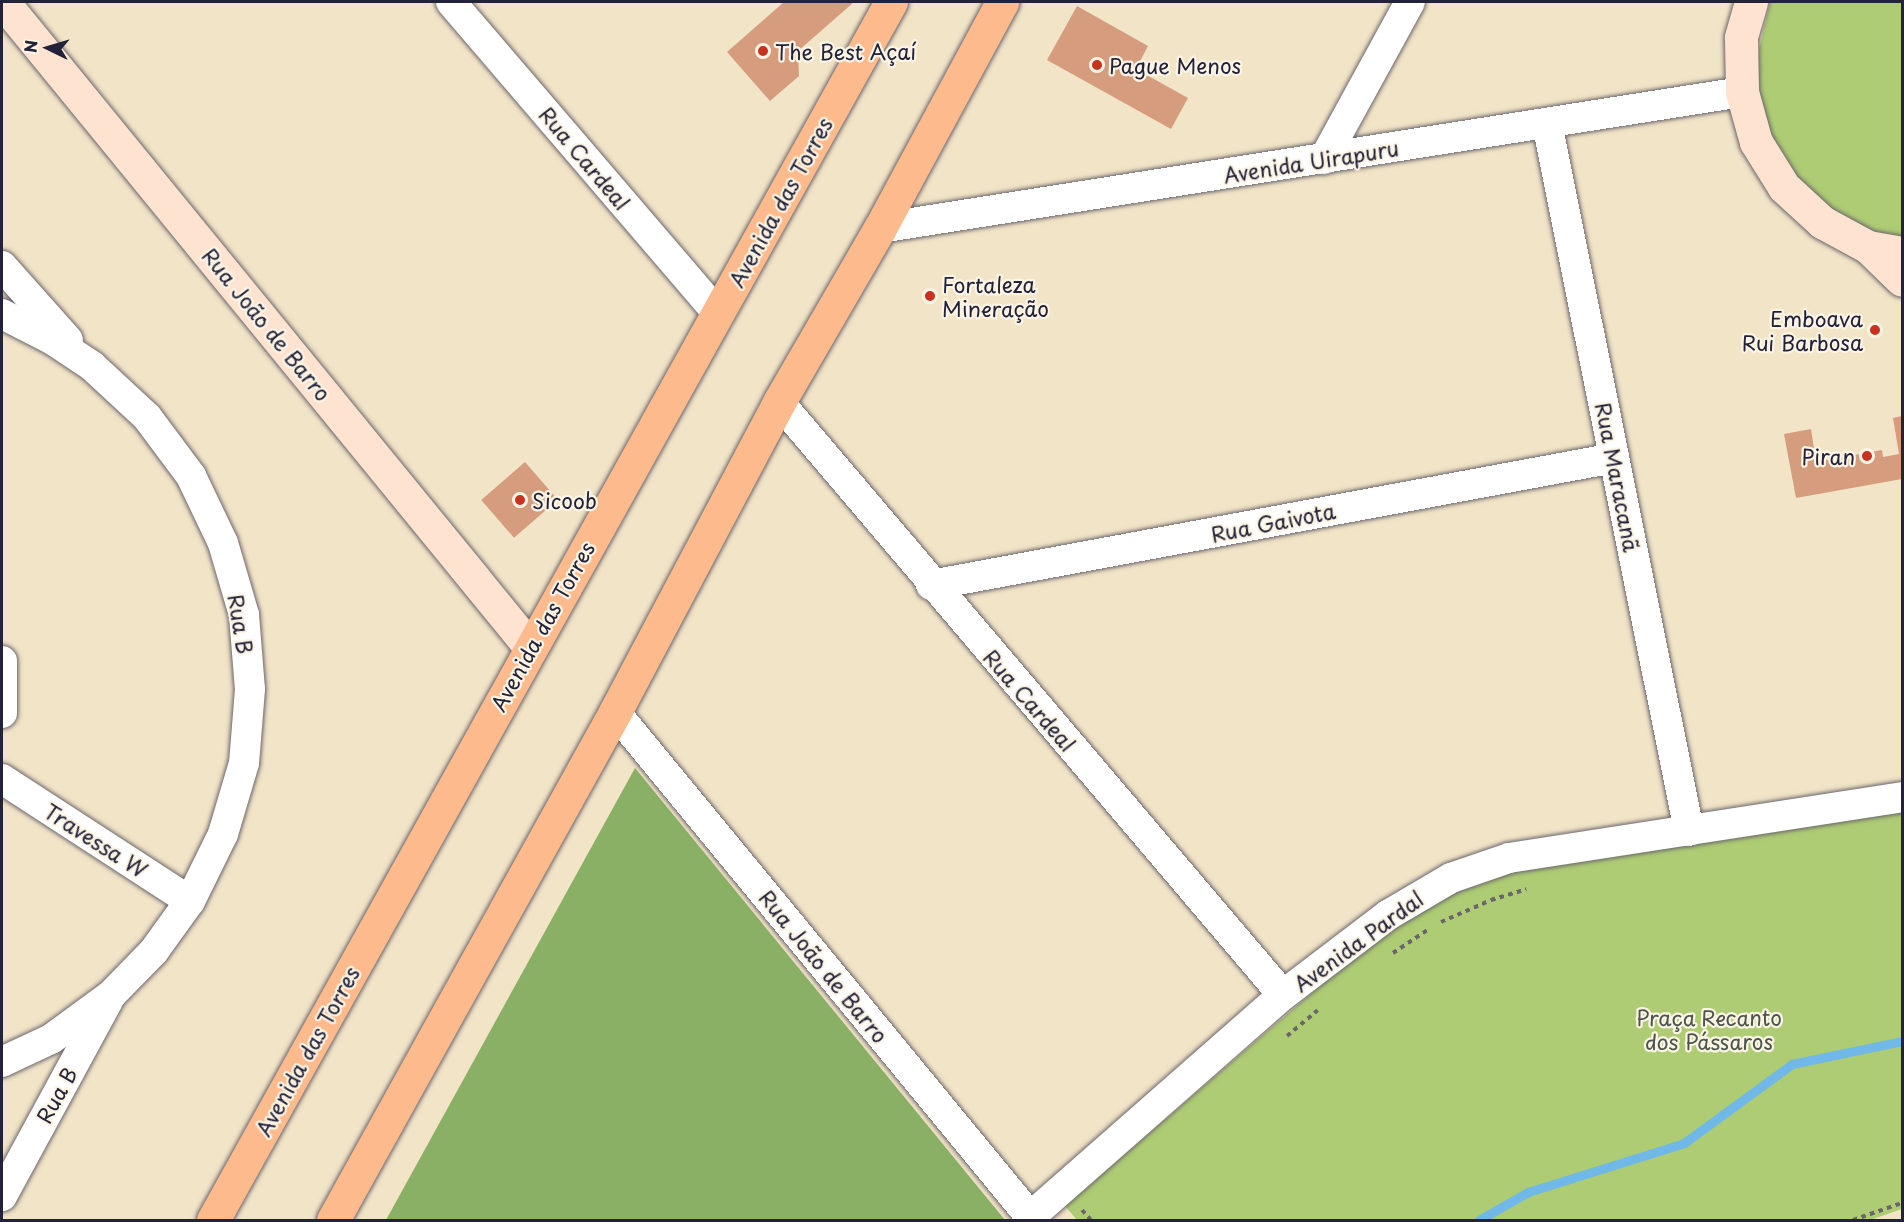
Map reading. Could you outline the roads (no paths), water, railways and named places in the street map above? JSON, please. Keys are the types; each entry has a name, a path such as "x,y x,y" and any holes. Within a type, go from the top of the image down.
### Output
{"main road":[{"name":"Avenida das Torres","path":"213,1221 530,647 891,2"},
{"path":"982,37 986,2"},
{"path":"333,1221 615,712 779,402 880,228 1002,2"},
{"path":"234,1221 283,1134 311,1045"}],"street":[{"name":"Rua João de Barro","path":"3,2 530,647"},
{"name":"Rua Cardeal","path":"451,2 718,314"},
{"path":"1324,159 1410,2"},
{"path":"1751,2 1741,38 1742,92 1756,142 1784,187 1822,222 1868,247 1902,280"},
{"name":"Avenida Uirapuru","path":"880,228 1742,92"},
{"name":"Rua Maracanã","path":"1547,123 1689,831"},
{"path":"1868,247 1902,253"},
{"path":"2,266 92,366"},
{"name":"Rua B","path":"2,314 53,340 92,366 147,417 191,476 223,543 244,615 250,689 244,763 223,834 190,901 154,951 111,995 51,1039 2,1062"},
{"name":"Rua Cardeal","path":"779,402 932,585 1283,995"},
{"name":"Rua Gaivota","path":"932,585 1614,458"},
{"path":"2,661 2,713"},
{"name":"Rua João de Barro","path":"615,712 1031,1219"},
{"name":"Travessa W","path":"2,779 190,901"},
{"name":"Avenida Pardal","path":"1031,1219 1283,995 1388,915 1450,878 1509,858 1902,797"},
{"name":"Rua B","path":"2,1196 111,995"}],"waterway":[{"path":"1479,1220 1528,1192 1684,1143 1792,1064 1902,1041"}],"place":[{"name":"The Best Açaí","path":"763,51"},
{"name":"Pague Menos","path":"1097,65"},
{"name":"Fortaleza Mineração","path":"930,296"},
{"name":"Emboava Rui Barbosa","path":"1875,330"},
{"name":"Piran","path":"1867,456"},
{"name":"Sicoob","path":"520,500"}],"park label":[{"name":"Praça Recanto dos Pássaros","path":"1709,1029"}]}
